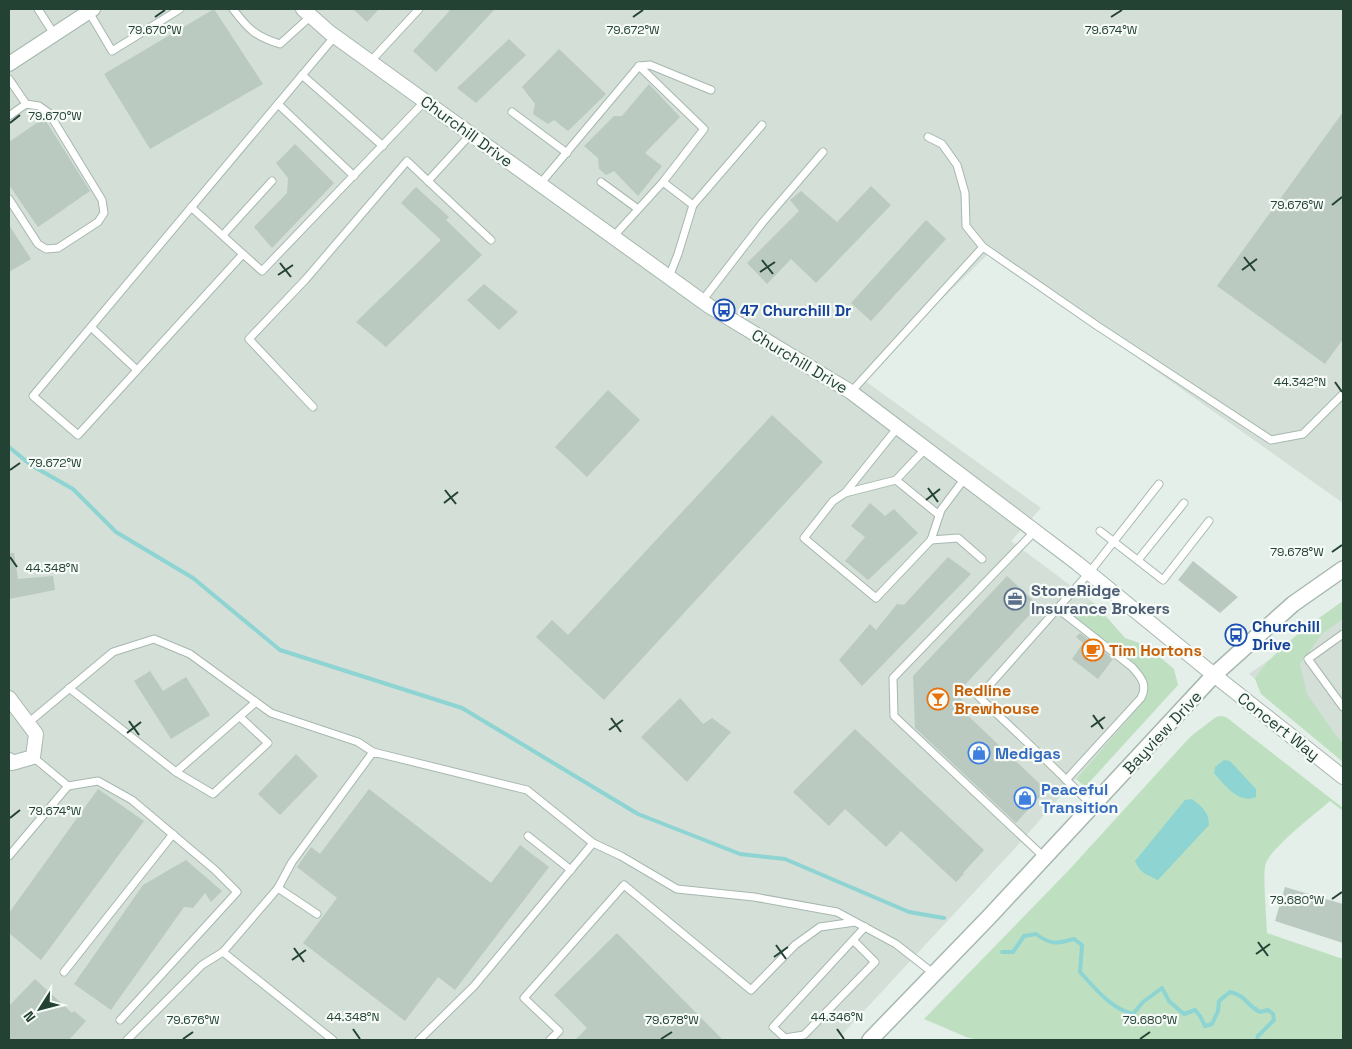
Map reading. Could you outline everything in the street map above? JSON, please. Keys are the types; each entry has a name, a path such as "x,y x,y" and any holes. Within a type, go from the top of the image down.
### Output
{"street":[{"path":"9,64 91,10"},
{"name":"Churchill Drive","path":"307,13 370,62 702,301 851,392 1089,573 1214,675"},
{"name":"Bayview Drive","path":"870,1040 1045,858 1214,675 1293,604 1343,569"},
{"name":"Concert Way","path":"1214,675 1343,777"},
{"path":"9,698 36,734 33,757 12,763 9,760"}],"lane":[{"path":"38,9 54,34"},
{"path":"91,10 112,51 180,9"},
{"path":"233,9 252,32 264,40 280,44 307,13"},
{"path":"370,62 419,9"},
{"path":"243,254 78,436 34,396 335,36"},
{"path":"540,184 639,66 650,65 711,90"},
{"path":"613,237 662,182 704,128 639,66"},
{"path":"302,75 383,146"},
{"path":"9,79 26,104"},
{"path":"191,208 262,271 425,101"},
{"path":"9,116 26,104 39,106 49,113 102,200 104,213 98,222 58,248 46,249 38,244 9,199"},
{"path":"278,104 354,176"},
{"path":"512,112 567,152"},
{"path":"669,277 693,205 762,125"},
{"path":"428,181 471,134"},
{"path":"928,138 942,144 957,165 965,193 966,226 984,247 1096,325 1271,440 1303,434 1343,394"},
{"path":"702,301 763,222 823,152"},
{"path":"313,407 249,339 306,279 407,161 491,240"},
{"path":"223,236 272,181"},
{"path":"601,182 638,209"},
{"path":"662,182 693,205"},
{"path":"851,392 984,247"},
{"path":"91,327 137,370"},
{"path":"845,494 898,427"},
{"path":"926,448 896,480 845,494 833,501 804,538 876,598 932,540 941,510 965,478"},
{"path":"896,480 939,515"},
{"path":"1093,807 979,697 1089,573 1159,484"},
{"path":"1138,560 1184,503"},
{"path":"1100,531 1163,580 1209,521"},
{"path":"1035,531 893,678 894,716 1045,858"},
{"path":"932,540 958,538 982,559"},
{"path":"1057,608 1132,667 1142,677 1144,686 1141,698 1066,780"},
{"path":"1343,634 1308,659 1343,706"},
{"path":"28,723 113,652 154,639 190,654 272,713 358,742 373,752 527,790 593,843 621,856 677,889 754,897 837,912 896,944 933,973"},
{"path":"69,688 176,772 212,794 268,743 240,717"},
{"path":"176,772 256,702"},
{"path":"127,1040 202,966 223,952 278,888 292,862 373,752"},
{"path":"33,757 68,786"},
{"path":"9,856 68,786 98,781 132,800 215,870 237,892 120,1020"},
{"path":"64,972 173,834"},
{"path":"528,836 571,870"},
{"path":"419,1040 474,986 593,843"},
{"path":"550,1040 559,1031 524,998 624,885 751,990 795,945 820,927 855,922"},
{"path":"278,888 317,914"},
{"path":"853,940 875,962 804,1035 785,1038 773,1027 853,940 865,927"},
{"path":"223,952 333,1040"}],"shaded area":[{"path":"9,9 1343,9 1343,503 989,253 861,378 1041,508 1011,541 1094,603 1125,638 1147,646 1170,671 1017,846 837,1040 9,1040"},
{"path":"1343,607 1343,746 1249,674"}],"green space":[{"path":"1343,601 1343,619 1323,633 1300,664 1307,694 1343,743 1343,762 1261,694 1255,679 1262,668 1283,647"},
{"path":"1094,603 1125,638 1147,646 1174,669 1178,685 1085,787 1076,779 1129,718 1148,691 1142,673 1116,650 1078,624 1074,613 1081,604"},
{"path":"1216,717 1226,717 1343,808 1343,811 1330,801 1305,822 1270,856 1266,863 1264,876 1267,933 1343,959 1343,1040 978,1040 966,1037 924,1019 1068,871 1191,736"}],"water":[{"path":"1224,760 1230,761 1256,789 1256,797 1250,799 1238,796 1227,788 1214,773 1215,767"},
{"path":"1192,799 1206,813 1209,825 1158,880 1147,875 1139,868 1135,861 1185,800"}],"building":[{"path":"214,9 263,84 150,149 104,74"},
{"path":"353,9 379,9 367,22"},
{"path":"451,9 495,9 436,72 413,51"},
{"path":"509,39 526,55 476,103 457,88"},
{"path":"559,49 606,94 568,131 554,120 548,124 533,114 535,104 522,87"},
{"path":"649,84 680,117 645,153 662,166 638,196 614,171 606,175 599,169 598,158 584,146 614,116 622,116"},
{"path":"1343,112 1343,339 1325,364 1217,286"},
{"path":"44,118 90,191 38,227 9,185 9,142"},
{"path":"295,144 334,183 272,248 254,227 287,193 288,178 276,163"},
{"path":"871,186 891,205 816,283 791,259 767,284 747,263 799,211 790,200 801,191 837,222"},
{"path":"416,187 449,217 446,220 482,255 386,347 356,322 441,240 401,203"},
{"path":"926,220 946,239 871,321 851,303"},
{"path":"9,225 31,259 9,272"},
{"path":"484,284 518,312 499,330 467,300"},
{"path":"608,390 640,420 587,477 555,447"},
{"path":"772,415 823,462 604,700 536,637 552,620 568,635"},
{"path":"870,503 885,516 894,509 918,533 868,580 845,561 865,537 851,526"},
{"path":"9,553 14,553 18,579 53,576 55,590 9,599"},
{"path":"948,557 971,574 862,686 839,660 870,624 876,630 897,604 904,605"},
{"path":"1193,561 1238,597 1220,613 1178,580"},
{"path":"1007,576 1036,603 1036,608 961,689 964,712 1041,785 1042,794 1016,823 915,728 913,676"},
{"name":"Tim Hortons","path":"1080,633 1113,659 1098,679 1072,659 1083,643 1076,637"},
{"path":"150,671 163,691 186,677 210,715 171,739 134,681"},
{"path":"680,698 703,724 712,718 731,732 687,782 641,737"},
{"path":"855,729 984,850 956,882 901,831 886,847 845,809 829,826 793,792"},
{"path":"296,754 318,776 280,815 258,794"},
{"path":"98,789 144,821 41,960 9,933 9,913"},
{"path":"369,789 491,883 520,845 549,867 455,990 438,977 405,1021 303,943 337,898 297,867 311,847 320,854"},
{"path":"186,860 222,891 211,902 205,893 193,908 184,907 111,1010 74,984 143,885"},
{"path":"1285,887 1343,904 1343,943 1275,921"},
{"path":"617,933 723,1040 575,1040 587,1028 554,995"},
{"path":"35,979 72,1013 74,1011 86,1021 69,1040 9,1040 9,1006"}],"waterway":[{"path":"9,447 31,465 73,489 116,532 193,578 280,650 462,708 638,814 740,854 785,859 909,912 944,918"},
{"path":"1002,952 1013,952 1024,936 1036,934 1050,942 1063,942 1074,939 1082,945 1080,972 1110,1003 1133,1014 1143,1002 1162,988 1169,1001 1184,1014 1195,1010 1205,1026 1212,1024 1218,1011 1219,1001 1230,992 1236,994 1260,1012 1268,1010 1273,1014 1274,1020 1258,1036 1257,1040"}],"place":[{"name":"47 Churchill Dr","path":"724,310"},
{"name":"StoneRidge Insurance Brokers","path":"1015,599"},
{"name":"Churchill Drive","path":"1236,635"},
{"name":"Tim Hortons","path":"1093,650"},
{"name":"Redline Brewhouse","path":"938,699"},
{"name":"Medigas","path":"979,753"},
{"name":"Peaceful Transition","path":"1025,798"}]}
